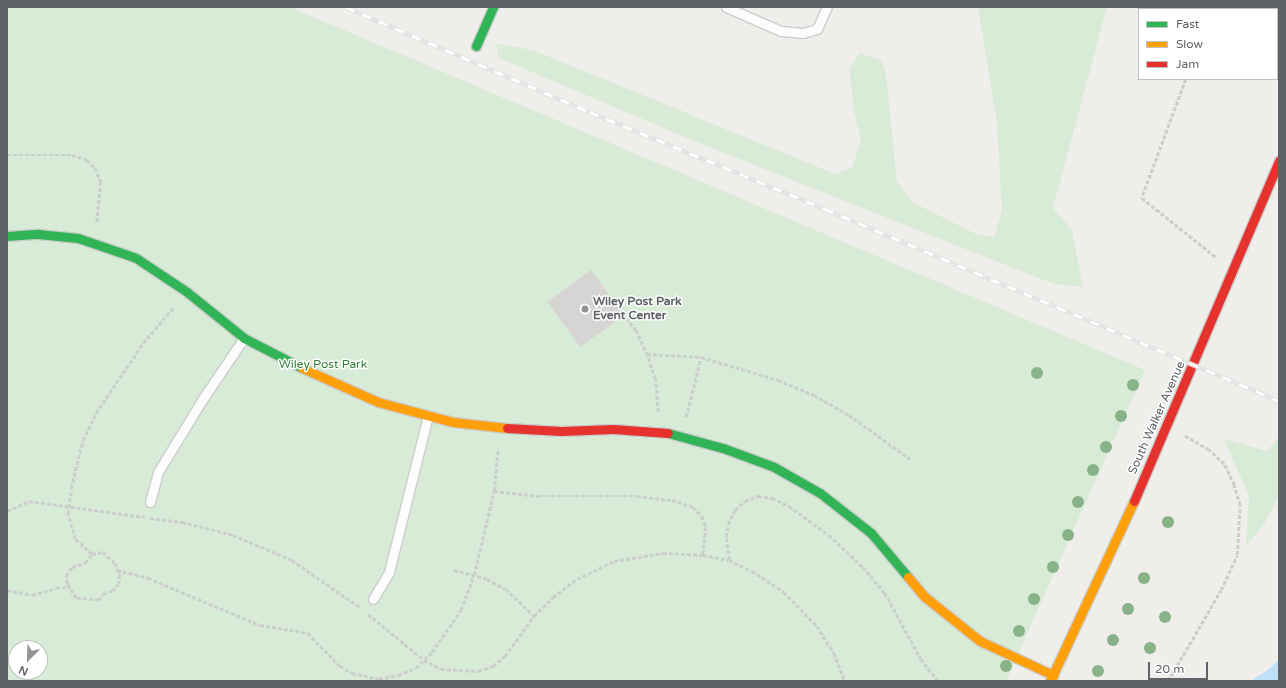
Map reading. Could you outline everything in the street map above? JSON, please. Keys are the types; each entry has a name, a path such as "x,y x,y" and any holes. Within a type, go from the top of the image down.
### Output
{"street":[{"path":"476,46 493,7"},
{"name":"South Walker Avenue","path":"1051,678 1113,550 1279,161"},
{"path":"7,236 55,235 108,246 136,258 187,292 244,338 322,379 378,402 428,416 534,431 613,429 668,433 723,448 774,466 820,493 870,533 925,597 980,641 1051,678"}],"lane":[{"path":"726,7 781,31 803,33 817,29 827,7"},
{"path":"150,502 158,472 204,396 244,338"},
{"path":"372,599 389,572 428,416"}],"path":[{"path":"1186,80 1142,198 1233,270"},
{"path":"7,155 72,155 87,160 95,168 101,182 98,229"},
{"path":"92,554 85,563 72,567 66,580 74,596 80,600 87,598 99,600 105,593 113,591 119,584 117,570 112,558 108,554 92,554 75,539 68,507 78,457 88,426 143,343 187,292"},
{"path":"626,318 636,330 647,354 656,385 658,415"},
{"path":"647,354 701,357 778,380 814,395 849,415 910,459"},
{"path":"682,423 701,357"},
{"path":"1167,426 1209,450 1224,464 1240,505 1237,555 1221,590 1168,681"},
{"path":"117,570 148,578 260,624 308,634 340,666 365,677 379,679 398,676 416,668 424,660 461,610 474,574 494,491 498,427"},
{"path":"494,491 546,496 637,496 672,500 693,507 702,516 706,527 703,555"},
{"path":"729,560 726,537 728,524 735,510 745,501 758,496 772,498 789,506 829,535 863,567 885,593 921,658 938,681"},
{"path":"7,511 29,501 182,522 233,535 292,560 334,587 424,660 441,669 463,672 478,671 493,666 505,656 534,616 553,597 577,579 614,561 663,553 703,555 729,560 752,571 784,592 817,626 834,653 845,681"},
{"path":"454,570 474,574 506,589 534,616"},
{"path":"7,590 32,595 56,588 70,588"}],"green space":[{"name":"Wiley Post Park","path":"7,7 290,7 1145,370 1006,681 7,681"},
{"path":"978,7 1107,7 1053,208 1072,230 1083,287 1054,284 694,141 499,58 496,44 533,50 835,174 852,168 861,140 854,112 849,68 860,53 882,61 886,76 897,181 912,202 978,235 994,237 1002,210 997,124"},
{"path":"1279,437 1279,496 1264,524 1246,546 1249,496 1224,439 1267,451"}],"water":[{"path":"1279,660 1279,681 1251,681 1269,669"}],"building":[{"name":"Wiley Post Park Event Center","path":"591,270 624,315 580,347 547,302"}],"railway":[{"path":"346,7 590,112 825,209 1279,401"}],"traffic: fast":[{"path":"476,46 493,7"},
{"path":"7,236 38,234 78,238 136,258 187,292 244,338 302,368"},
{"path":"668,433 723,448 774,467 820,493 871,533 908,577"}],"traffic: slow":[{"path":"302,368 378,402 453,422 507,428"},
{"path":"1050,681 1134,501"},
{"path":"908,577 925,597 980,641 1053,675"}],"traffic: jam":[{"path":"1134,501 1279,161"},
{"path":"507,428 561,431 613,429 668,433"}],"place":[{"name":"Wiley Post Park Event Center","path":"585,309"}]}
